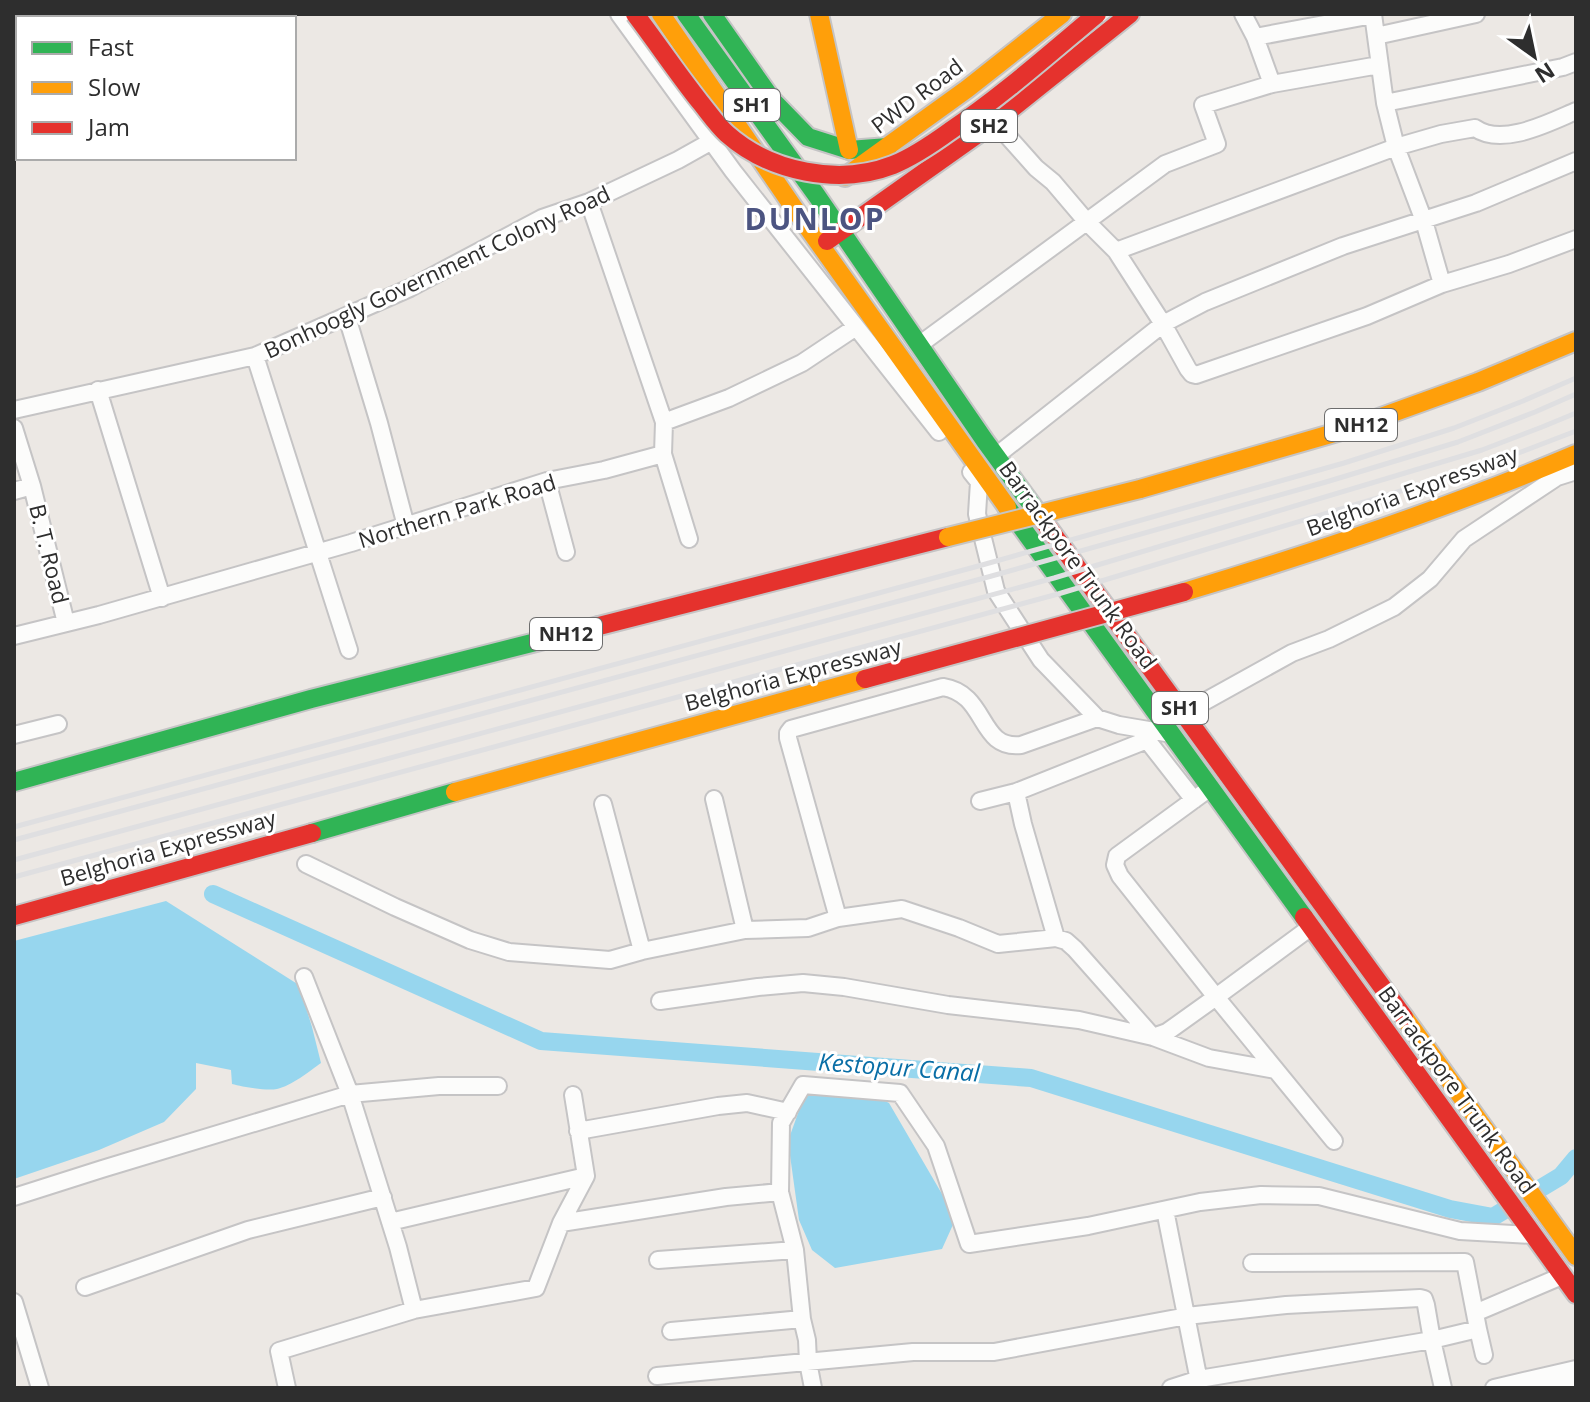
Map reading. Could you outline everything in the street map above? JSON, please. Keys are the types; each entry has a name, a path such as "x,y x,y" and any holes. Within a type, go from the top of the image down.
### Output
{"main road":[{"path":"635,14 690,90 731,138 776,165 803,172 835,174 863,173 889,167 912,156 974,115 1097,14"},
{"name":"Barrackpore Trunk Road","path":"661,14 820,245 1576,1294"},
{"name":"Barrackpore Trunk Road","path":"686,14 817,196 996,456 1576,1256"},
{"path":"712,14 773,101 808,137 849,150 888,147"},
{"path":"819,14 849,150"},
{"name":"PWD Road","path":"796,211 967,89 1062,14"},
{"name":"SH2","path":"820,245 995,122 1130,14"},
{"name":"NH12","path":"14,782 311,699 1140,489 1373,421 1576,341"},
{"name":"Belghoria Expressway","path":"14,916 1184,592 1337,545 1453,504 1576,454"}],"street":[{"path":"619,14 712,142 979,482 977,514 996,591 1041,660 1097,718 1171,735 1187,718 1292,653 1329,639 1394,607 1430,579 1464,539 1557,477 1576,471"},
{"path":"1243,14 1272,84"},
{"path":"1255,37 1373,14 1385,103 1396,147 1424,221 1442,284"},
{"path":"1376,36 1476,14"},
{"path":"1385,103 1576,62"},
{"path":"919,345 1165,164 1217,144 1203,105 1272,84 1379,65"},
{"path":"1116,251 1396,147 1475,128 1485,134 1514,134 1576,111"},
{"path":"995,122 1116,251 1188,369 1196,375 1367,316 1442,284 1576,239"},
{"name":"Bonhoogly Government Colony Road","path":"14,410 255,356 410,288 542,218 589,202 678,160 712,142 736,124"},
{"path":"996,456 1163,324 1205,302 1343,246 1476,203 1576,161"},
{"path":"589,202 664,422 663,454 689,539"},
{"path":"347,317 406,526"},
{"path":"664,422 729,398 802,363 856,327"},
{"path":"255,356 349,650"},
{"path":"98,390 162,598"},
{"name":"B. T. Road","path":"14,428 32,486 66,623"},
{"name":"Northern Park Road","path":"14,636 162,598 547,481 663,454"},
{"path":"547,481 566,552"},
{"name":"B. T. Road","path":"14,491 32,486"},
{"path":"838,918 788,738 791,729 943,687 954,689 969,699 993,738 1011,746 1097,718"},
{"path":"14,735 58,724"},
{"path":"980,801 1016,792 1147,740 1194,800"},
{"path":"1210,788 1117,856 1115,865 1120,876 1216,997 1334,1141"},
{"path":"1016,792 1056,938"},
{"path":"714,799 745,930"},
{"path":"603,804 642,951"},
{"path":"306,864 470,940 509,952 610,960 745,930 808,928 838,918 902,909 998,944 1056,938 1066,941 1075,949 1153,1037"},
{"path":"1153,1037 1167,1032 1311,927"},
{"path":"304,977 350,1094 414,1310"},
{"path":"660,1001 803,983 844,987 948,1005 1079,1020 1153,1037 1209,1058 1275,1070"},
{"path":"813,1388 795,1250 780,1192 781,1123 803,1085 900,1093 936,1146 969,1244 1088,1226 1200,1202 1261,1195 1319,1196 1460,1231 1529,1231"},
{"path":"14,1197 350,1094 439,1086 498,1086"},
{"path":"287,1388 279,1351 414,1310 536,1288 561,1223 586,1176 573,1095"},
{"path":"578,1131 747,1103 788,1112"},
{"path":"390,1222 586,1176"},
{"path":"561,1223 726,1197 780,1192"},
{"path":"85,1287 248,1230 383,1197"},
{"path":"1165,1210 1200,1383"},
{"path":"1460,1231 1484,1355"},
{"path":"658,1260 795,1250"},
{"path":"1252,1263 1465,1262"},
{"path":"1171,1388 1432,1340 1477,1321 1562,1276"},
{"path":"657,1376 913,1352 994,1352 1187,1316 1286,1305 1420,1298 1426,1305 1443,1388"},
{"path":"14,1302 40,1388"},
{"path":"671,1331 802,1319"},
{"path":"1494,1388 1576,1369"},
{"path":"1549,1388 1576,1385"}],"water":[{"path":"166,901 299,985 321,1063 288,1085 267,1089 232,1084 231,1070 196,1063 196,1089 164,1122 99,1150 14,1179 14,941"},
{"path":"813,1088 863,1090 889,1103 956,1218 942,1249 835,1268 812,1250 799,1220 788,1141 801,1105"}],"waterway":[{"name":"Kestopur Canal","path":"213,894 541,1041 1031,1078 1450,1209 1493,1217 1561,1176 1576,1158"}],"railway":[{"path":"14,827 982,565 1344,463 1454,428 1576,378"},
{"path":"14,840 988,577 1326,482 1458,442 1576,394"},
{"path":"14,860 1054,578 1482,450 1576,413"},
{"path":"14,877 1058,594 1487,465 1576,431"}],"traffic: fast":[{"path":"686,14 1042,519"},
{"path":"712,14 773,101 808,137 849,150 888,147"},
{"path":"1007,507 1304,917"},
{"path":"14,782 311,699 599,626"},
{"path":"312,833 455,792"}],"traffic: slow":[{"path":"661,14 796,211 1007,507"},
{"path":"819,14 849,150"},
{"path":"845,177 967,89 1062,14"},
{"path":"1140,489 1348,429 1478,382 1576,341"},
{"path":"1184,592 1382,528 1576,454"},
{"path":"948,537 1140,489"},
{"path":"455,792 865,679"},
{"path":"1404,1017 1576,1256"}],"traffic: jam":[{"path":"635,14 727,134 763,158 806,172 828,174 872,171 915,154 988,104 1097,14"},
{"path":"827,241 995,122 1130,14"},
{"path":"1042,519 1404,1017"},
{"path":"599,626 948,537"},
{"path":"865,679 1184,592"},
{"path":"14,916 312,833"},
{"path":"1304,917 1576,1294"}],"district":[{"name":"DUNLOP","path":"815,220"}]}
